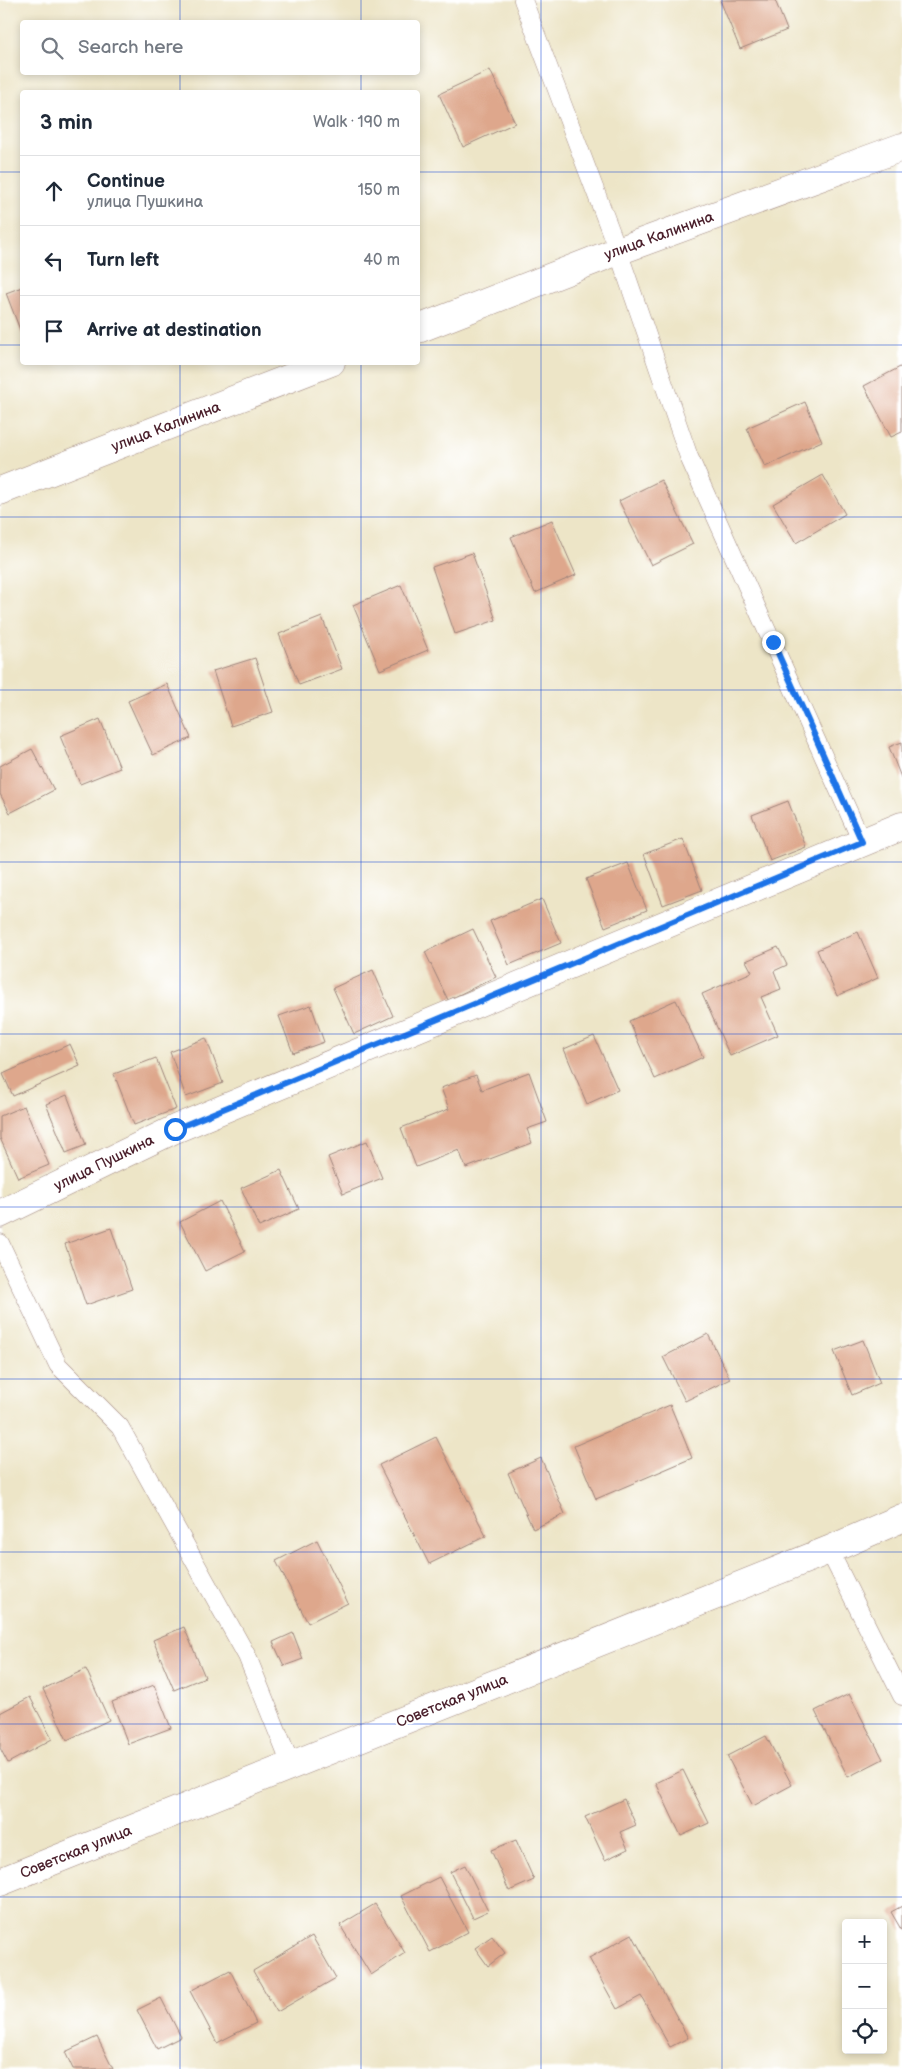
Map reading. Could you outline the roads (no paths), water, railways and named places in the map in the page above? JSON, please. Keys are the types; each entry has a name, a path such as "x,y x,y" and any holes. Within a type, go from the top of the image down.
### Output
{"street":[{"name":"улица Калинина","path":"420,328 618,251 902,147"},
{"name":"улица Калинина","path":"0,491 323,365"},
{"name":"улица Пушкина","path":"0,1214 175,1129 902,826"},
{"name":"Советская улица","path":"0,1882 829,1550 902,1518"}],"lane":[{"path":"523,0 618,251 689,457 862,842"},
{"path":"0,1243 58,1365 120,1427 247,1656 291,1765"},
{"path":"829,1550 902,1696"}]}
